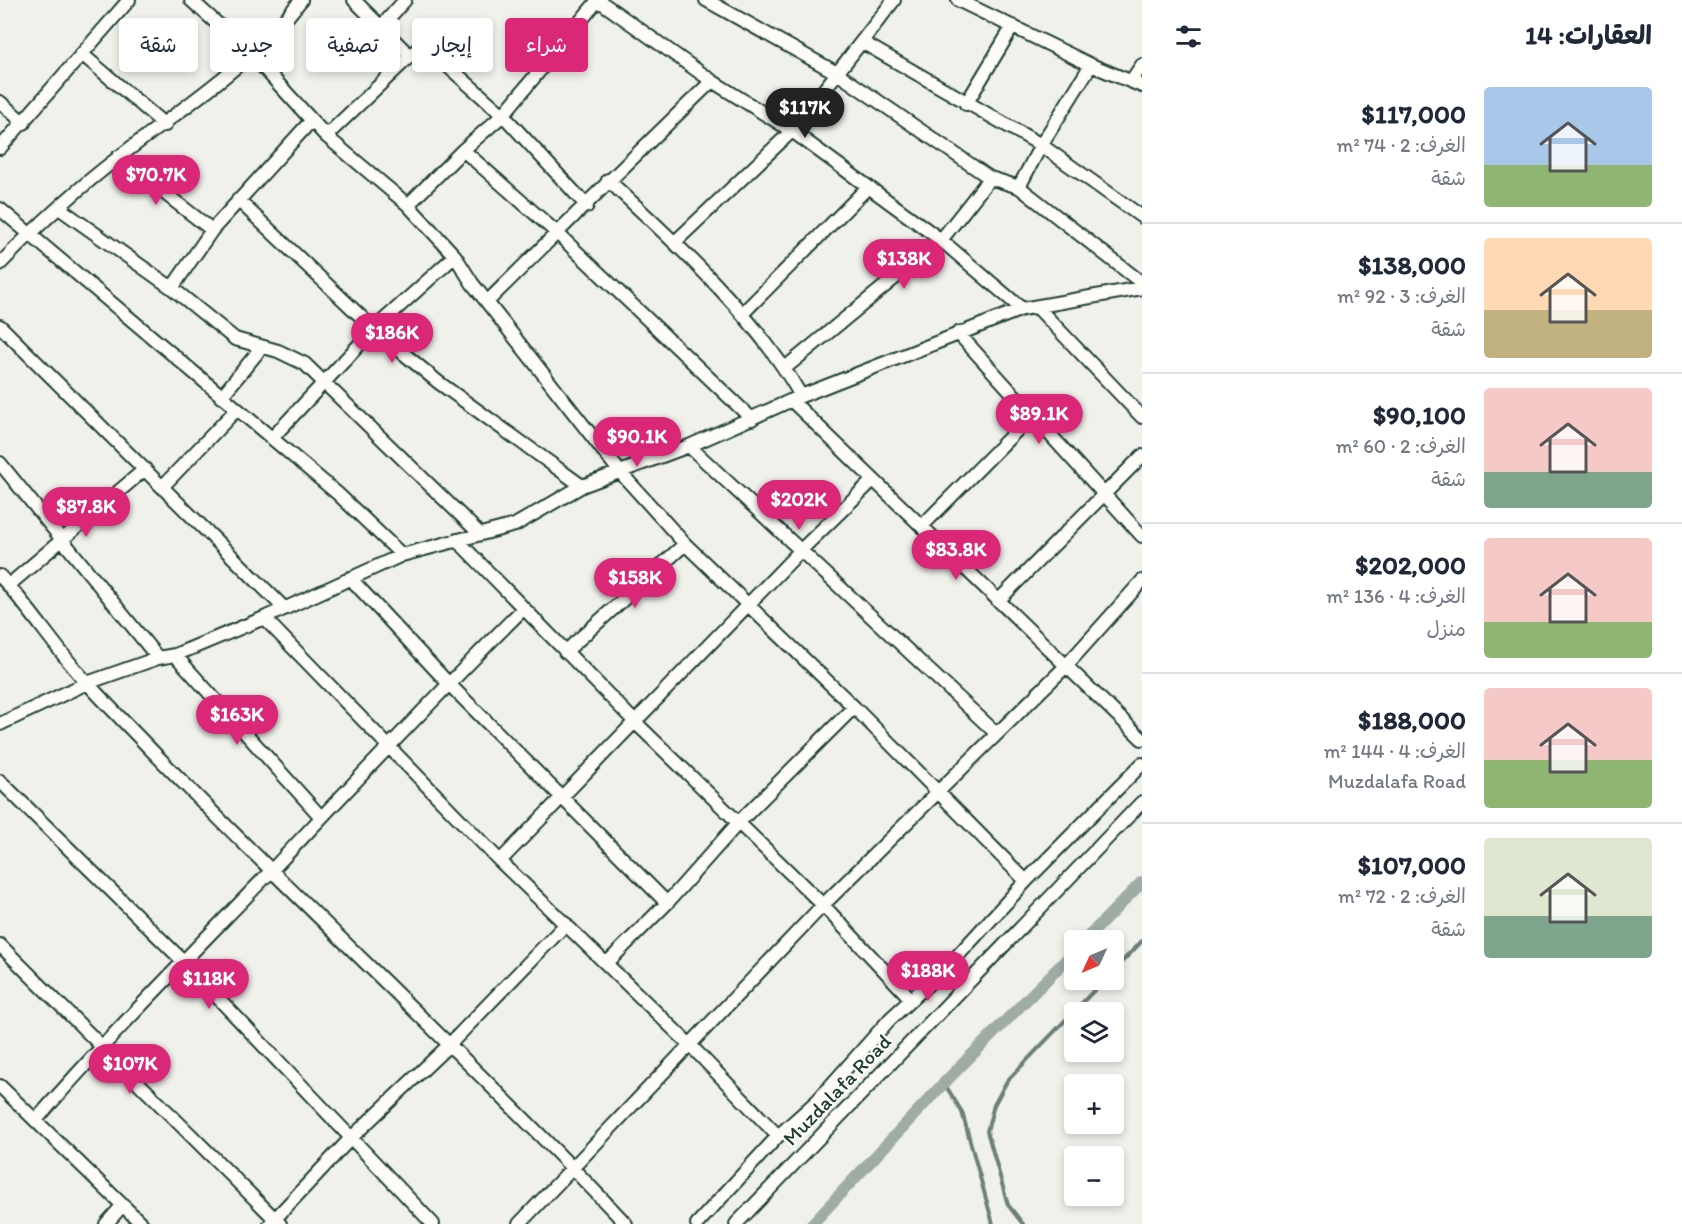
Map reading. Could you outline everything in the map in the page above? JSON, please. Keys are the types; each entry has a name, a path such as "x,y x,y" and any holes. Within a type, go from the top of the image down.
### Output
{"street":[{"path":"0,148 129,0"},
{"path":"191,0 211,18"},
{"path":"287,18 301,0"},
{"path":"354,0 372,18"},
{"path":"389,18 405,0"},
{"path":"408,205 463,150 503,115 598,0 712,81 792,131 941,240 1022,309"},
{"path":"706,0 837,73 990,178 1019,187 1142,283"},
{"path":"675,242 792,131 894,0"},
{"path":"958,0 1091,65 1136,83 1142,65"},
{"path":"966,104 1013,27"},
{"path":"862,42 966,104 1041,145 1142,217"},
{"path":"400,46 410,56"},
{"path":"326,136 423,46 430,49 503,115 586,206"},
{"path":"83,55 165,124"},
{"path":"1019,187 1041,145 1091,65"},
{"path":"0,264 28,235 118,157 165,124 230,72"},
{"path":"268,72 326,136 408,205 455,256 620,472 685,544 854,707 1026,881"},
{"path":"488,302 586,206 608,180 712,81"},
{"path":"0,102 24,123"},
{"path":"172,288 212,230 311,121"},
{"path":"463,150 557,234 752,419"},
{"path":"118,157 212,230"},
{"path":"785,368 941,240 990,178"},
{"path":"608,180 675,242 742,314 785,368 796,399 873,480 1142,739"},
{"path":"742,314 868,188"},
{"path":"237,200 374,329 438,382 582,486"},
{"path":"59,208 172,288 235,339 278,351 305,364 479,532"},
{"path":"0,209 28,235 338,494 402,555"},
{"path":"272,438 326,384 374,329 455,256"},
{"path":"0,724 22,716 87,683 175,654 264,618 402,555 479,532 514,525 582,486 689,446 796,399 958,333 1022,309 1142,288"},
{"path":"1038,308 1142,417"},
{"path":"0,326 284,608"},
{"path":"958,333 1142,537"},
{"path":"221,397 262,347"},
{"path":"163,486 236,410"},
{"path":"922,526 1032,415"},
{"path":"689,446 996,734"},
{"path":"998,601 1142,456"},
{"path":"0,463 158,658"},
{"path":"145,469 62,538 4,581 87,683 271,871 573,1167 626,1224"},
{"path":"500,861 801,550 873,480"},
{"path":"457,540 636,723 823,905 911,999"},
{"path":"565,652 685,544"},
{"path":"350,578 448,683 667,903"},
{"path":"519,1224 692,1046 823,905 939,794 1065,667 1142,581"},
{"path":"37,1119 101,1045 390,747 448,683 524,609"},
{"path":"264,618 500,861 692,1046 778,1136"},
{"path":"175,654 321,816"},
{"path":"607,963 667,903 739,822 854,707"},
{"path":"698,1224 778,1136 817,1101 911,999 951,963 1026,881 1142,764"},
{"path":"0,781 183,961 433,1224"},
{"name":"Muzdalafa Road","path":"736,1224 1142,802"},
{"path":"0,945 275,1222 350,1139 448,1046 566,924"},
{"path":"0,1086 37,1119 141,1224"},
{"path":"106,1224 122,1206"}],"waterway":[{"path":"1095,930 1142,882"},
{"path":"1124,960 1142,941"},
{"path":"812,1224 944,1083 1064,962"},
{"path":"1023,1224 1008,1205 987,1131 994,1105 1007,1081 1094,990"},
{"path":"944,1083 962,1112 993,1224"}]}
